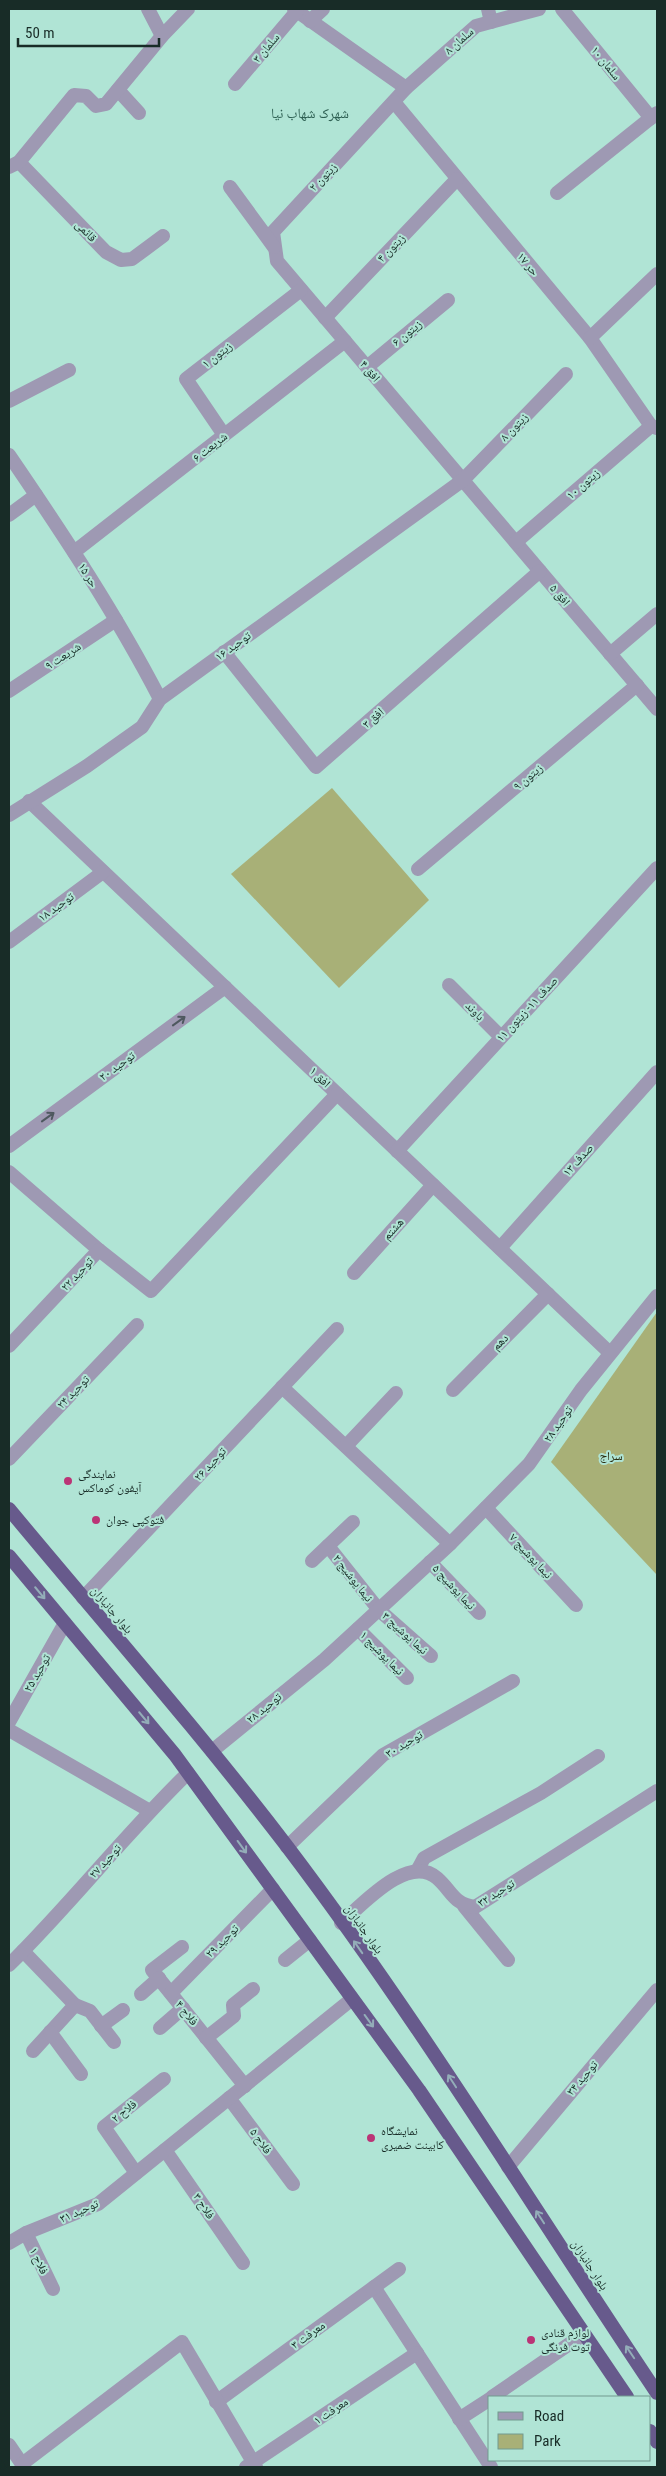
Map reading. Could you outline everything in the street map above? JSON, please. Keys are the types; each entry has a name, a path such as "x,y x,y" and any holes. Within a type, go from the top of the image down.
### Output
{"highway":[{"name":"بلوار جانبازان","path":"9,1509 212,1752 287,1847 432,2051 657,2393"},
{"path":"9,1556 188,1773 419,2090 626,2396"}],"street":[{"path":"148,9 162,36"},
{"path":"14,165 74,95 86,96 96,106 106,104 162,36 188,9"},
{"path":"310,21 323,9"},
{"name":"سلمان ۸","path":"394,102 406,88 489,15 540,9"},
{"name":"سلمان ۱۰","path":"562,9 654,115"},
{"path":"295,10 406,88"},
{"name":"سلمان ۳","path":"235,84 295,10"},
{"path":"118,90 139,112"},
{"name":"حر ۱۷","path":"394,102 590,338 654,427"},
{"name":"زیتون ۲","path":"276,254 273,232 315,184 394,102"},
{"path":"557,193 654,115"},
{"name":"قائمی","path":"14,165 106,252 121,260 132,258 163,236"},
{"name":"زیتون ۴","path":"325,318 457,179"},
{"name":"افق ۴","path":"230,187 301,290 463,480"},
{"path":"590,338 657,274"},
{"name":"زیتون ۱","path":"224,435 186,380 301,290"},
{"name":"زیتون ۶","path":"367,367 448,300"},
{"name":"شریعت ۶","path":"74,552 345,341"},
{"path":"9,401 69,370"},
{"name":"زیتون ۸","path":"463,480 566,374"},
{"name":"زیتون ۱۰","path":"516,542 654,427"},
{"name":"حر ۱۵","path":"9,455 74,552 116,620 160,699"},
{"name":"افق ۵","path":"463,480 657,709"},
{"name":"توحید ۱۶","path":"9,815 87,766 142,727 160,699 463,480"},
{"path":"9,515 36,495"},
{"name":"افق ۳","path":"224,652 316,767 540,571"},
{"path":"610,654 657,614"},
{"name":"شریعت ۹","path":"9,691 116,620"},
{"name":"زیتون ۹","path":"418,869 637,685"},
{"name":"افق ۱","path":"29,801 610,1353"},
{"name":"صدف ۱۱- زیتون ۱۱","path":"397,1151 657,868"},
{"name":"توحید ۱۸","path":"9,942 104,872"},
{"name":"باوند","path":"449,984 501,1037"},
{"name":"توحید ۲۰","path":"9,1146 225,987"},
{"name":"صدف ۱۳","path":"500,1248 657,1072"},
{"name":"توحید ۲۲","path":"9,1346 99,1250 151,1291 337,1094"},
{"path":"9,1172 99,1250"},
{"name":"هشتم","path":"354,1273 433,1184"},
{"name":"دهم","path":"453,1390 548,1294"},
{"name":"توحید ۲۸","path":"212,1752 324,1660 450,1544 529,1464 610,1353 657,1296"},
{"name":"توحید ۲۴","path":"9,1459 137,1325"},
{"name":"توحید ۲۶","path":"83,1598 337,1329"},
{"path":"282,1387 450,1544"},
{"path":"346,1446 396,1393"},
{"name":"نیما یوشیج ۷","path":"486,1508 576,1606"},
{"path":"312,1561 353,1522"},
{"name":"نیما یوشیج ۲","path":"328,1546 378,1610"},
{"name":"نیما یوشیج ۵","path":"430,1562 478,1613"},
{"name":"نیما یوشیج ۳","path":"378,1610 431,1656"},
{"name":"توحید ۲۵","path":"9,1722 65,1624"},
{"name":"نیما یوشیج ۱","path":"358,1629 407,1678"},
{"name":"توحید ۳۰","path":"287,1847 383,1755 513,1681"},
{"path":"9,1730 150,1811"},
{"path":"341,1923 397,1876 417,1870 424,1858 541,1793 598,1756"},
{"name":"توحید ۲۷","path":"9,1965 150,1811 188,1773"},
{"name":"توحید ۳۲","path":"417,1870 436,1877 456,1900 464,1906 475,1907 657,1791"},
{"name":"توحید ۲۹","path":"170,1993 272,1889"},
{"path":"464,1906 508,1960"},
{"path":"285,1960 310,1940"},
{"path":"141,1994 159,1978 152,1970 182,1947"},
{"path":"23,1951 75,2005 90,2011 114,2042"},
{"name":"فلاح ۴","path":"159,1978 245,2086"},
{"path":"206,2038 234,2016 233,2005 253,1989"},
{"name":"توحید ۳۴","path":"508,2167 657,1990"},
{"name":"توحید ۳۱","path":"9,2243 26,2233 98,2204 352,1999"},
{"path":"33,2050 75,2005"},
{"path":"160,2028 183,2008"},
{"path":"101,2026 123,2010"},
{"path":"50,2032 81,2074"},
{"name":"فلاح ۲","path":"136,2173 104,2127 164,2079"},
{"name":"فلاح ۵","path":"229,2098 293,2184"},
{"name":"فلاح ۳","path":"165,2150 243,2263"},
{"name":"فلاح ۱","path":"26,2233 53,2289"},
{"name":"معرفت ۳","path":"216,2402 399,2269"},
{"path":"374,2287 491,2467"},
{"path":"494,2396 584,2334"},
{"path":"9,2444 23,2466 182,2342 251,2466"},
{"name":"معرفت ۱","path":"251,2466 417,2353"},
{"path":"459,2420 488,2400"}],"green space":[{"path":"332,788 429,900 339,988 231,874"},
{"name":"سراج","path":"657,1312 657,1575 551,1462"}],"place":[{"name":"نمایندگی آیفون کوماکس","path":"68,1481"},
{"name":"فتوکپی جوان","path":"96,1520"},
{"name":"نمایشگاه کابینت ضمیری","path":"371,2138"},
{"name":"لوازم قنادی توت فرنگی","path":"531,2340"}],"district":[{"name":"شهرک شهاب نیا","path":"310,113"}]}
